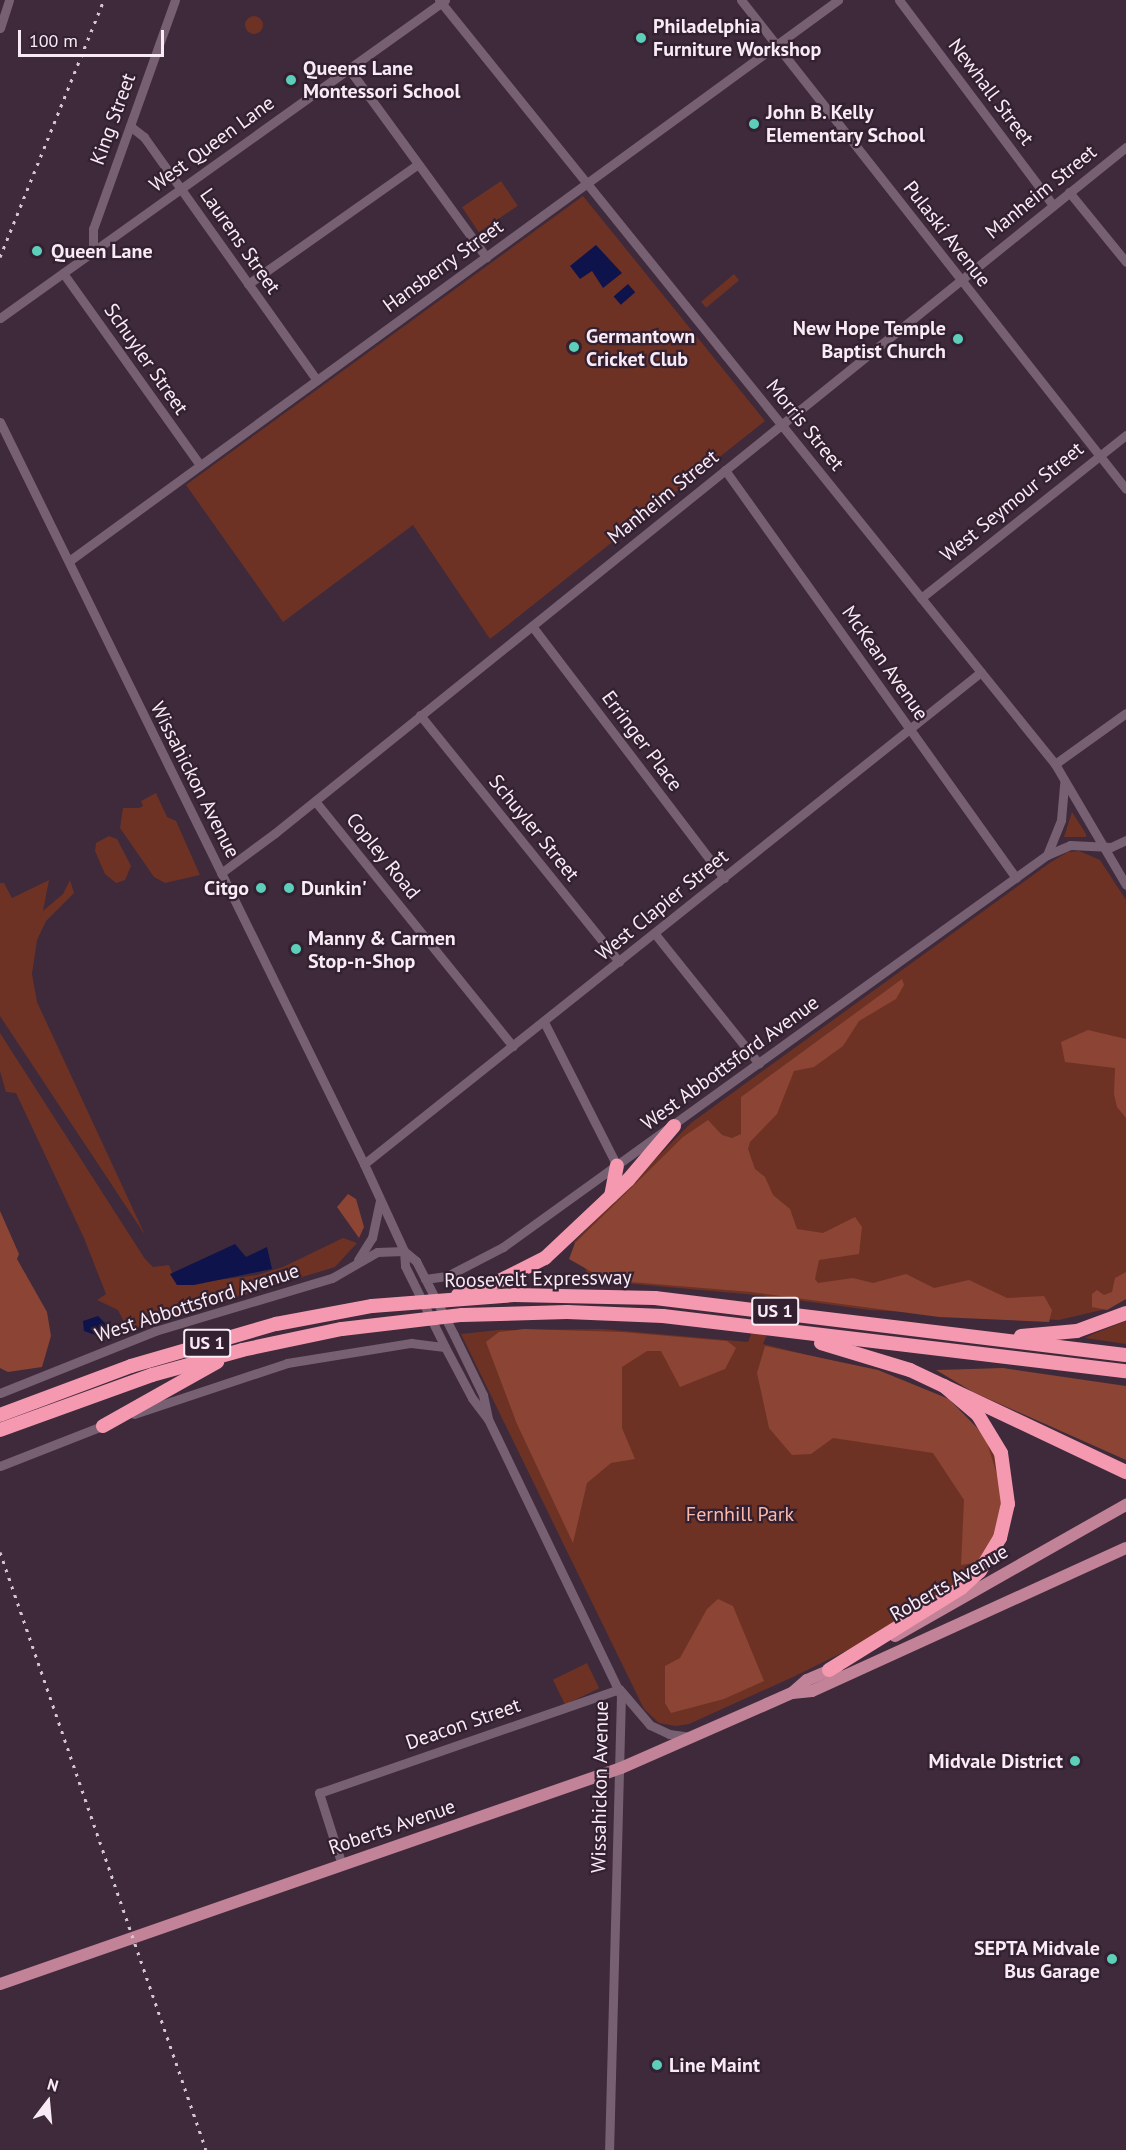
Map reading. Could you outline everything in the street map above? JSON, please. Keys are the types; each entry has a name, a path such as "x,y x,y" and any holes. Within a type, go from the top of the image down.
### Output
{"highway":[{"path":"444,1300 533,1266 610,1197 674,1126"},
{"path":"610,1197 617,1166"},
{"name":"Roosevelt Expressway","path":"0,1415 131,1366 235,1335 337,1312 444,1300 550,1294 655,1298 1126,1355"},
{"name":"Roosevelt Expressway","path":"0,1430 152,1375 242,1350 378,1324 496,1313 634,1314 1126,1371"},
{"path":"979,1337 1061,1333 1095,1326 1126,1314"},
{"path":"770,1329 876,1358 944,1386 1126,1472"},
{"path":"103,1426 242,1350"},
{"path":"829,1670 966,1584 988,1560 1000,1538 1008,1489 998,1444 978,1415 944,1386"}],"main road":[{"name":"Roberts Avenue","path":"0,1984 621,1768 694,1737 792,1693 829,1670 1126,1505"},
{"name":"Roberts Avenue","path":"792,1693 812,1691 1126,1548"}],"street":[{"path":"0,28 9,0"},
{"name":"King Street","path":"93,252 93,229 175,0"},
{"name":"Pulaski Avenue","path":"741,0 1126,489"},
{"name":"Hansberry Street","path":"69,561 838,0"},
{"name":"Newhall Street","path":"899,0 1053,205"},
{"name":"West Queen Lane","path":"0,318 442,1"},
{"name":"Morris Street","path":"442,1 1055,764 1126,885"},
{"path":"349,69 486,257"},
{"name":"Laurens Street","path":"130,126 144,137 317,380"},
{"name":"Manheim Street","path":"221,873 315,801 1126,147"},
{"path":"248,284 418,164"},
{"path":"1069,192 1126,262"},
{"name":"Schuyler Street","path":"63,273 200,465"},
{"name":"Wissahickon Avenue","path":"0,422 364,1164 404,1251 405,1266 439,1336 472,1398 488,1419 620,1689 621,1768 609,2150"},
{"name":"West Seymour Street","path":"921,598 1126,435"},
{"name":"McKean Avenue","path":"725,470 1016,878"},
{"name":"Erringer Place","path":"532,626 724,878"},
{"name":"West Clapier Street","path":"364,1164 981,672"},
{"path":"1055,764 1126,713"},
{"name":"Schuyler Street","path":"420,716 619,962"},
{"path":"1047,855 1061,820 1064,779"},
{"name":"Copley Road","path":"315,801 513,1046"},
{"name":"West Abbottsford Avenue","path":"427,1282 493,1253 674,1126 1047,855 1070,845 1103,846 1126,840"},
{"path":"655,934 759,1064"},
{"path":"544,1022 617,1166"},
{"path":"354,1265 372,1238 380,1198"},
{"name":"Wissahickon Avenue","path":"404,1251 416,1261 454,1335 483,1395 488,1419"},
{"name":"West Abbottsford Avenue","path":"0,1393 142,1336 332,1278 377,1252 404,1251"},
{"path":"0,1466 246,1374 287,1363 411,1343 445,1347"},
{"path":"620,1689 650,1725 669,1734 694,1737"},
{"name":"Deacon Street","path":"342,1865 319,1793 620,1689"}],"green space":[{"path":"254,16 260,19 263,25 260,31 254,34 248,31 245,25 248,19"},
{"path":"501,181 518,206 479,232 462,207"},
{"name":"Germantown Cricket Club","path":"583,196 765,421 490,639 413,525 283,622 186,485"},
{"path":"734,274 739,280 706,308 701,302"},
{"path":"156,793 167,817 176,821 200,875 165,883 154,877 120,828 123,808 139,808 143,806 141,801"},
{"path":"1072,812 1086,834 1086,837 1064,837"},
{"path":"109,836 117,839 131,866 125,880 116,883 105,874 95,851 96,843"},
{"name":"Fernhill Park","path":"1079,851 1100,860 1126,900 1126,1299 1106,1309 1059,1320 869,1310 782,1298 763,1344 878,1372 962,1415 994,1446 1005,1501 986,1556 961,1582 860,1644 793,1677 689,1724 675,1726 659,1723 644,1709 461,1334 499,1330 602,1329 748,1342 766,1296 590,1280 574,1242 691,1123 1051,862 1068,852"},
{"path":"49,880 43,911 63,894 70,880 74,893 46,921 37,940 32,974 37,1002 145,1235 0,1016 0,883 4,883 12,898"},
{"path":"0,1033 145,1259 153,1267 169,1265 177,1285 257,1275 283,1267 343,1238 357,1243 335,1267 128,1330 118,1310 97,1300 106,1294 84,1238 16,1093 6,1092 0,1071"},
{"path":"1126,1321 1126,1344 1085,1338 1093,1334"},
{"path":"587,1663 599,1688 565,1705 553,1680"}],"shaded area":[{"path":"596,245 622,273 603,288 592,271 580,279 570,266"},
{"path":"628,284 635,292 621,305 614,296"},
{"path":"902,979 904,985 896,999 859,1021 843,1046 814,1067 794,1071 777,1114 750,1142 748,1149 755,1169 765,1177 773,1195 790,1209 797,1229 823,1233 855,1217 862,1227 859,1254 819,1260 815,1279 818,1283 853,1278 873,1283 906,1274 934,1288 969,1280 1007,1298 1044,1296 1052,1310 1049,1322 939,1317 751,1292 606,1280 569,1259 575,1243 683,1137 708,1120 722,1135 732,1138 741,1134 741,1097"},
{"path":"1088,1030 1126,1039 1126,1118 1117,1107 1114,1094 1115,1068 1065,1062 1061,1042"},
{"path":"348,1194 356,1199 364,1227 359,1238 337,1207"},
{"path":"0,1211 19,1254 17,1259 47,1312 51,1336 42,1367 8,1372 0,1368"},
{"path":"235,1244 246,1257 267,1247 272,1269 194,1285 177,1285 170,1274"},
{"path":"1126,1272 1126,1299 1107,1310 1092,1307 1092,1294 1097,1290 1104,1295 1112,1292 1115,1278"},
{"path":"98,1316 110,1328 98,1336 84,1331 83,1321"},
{"path":"524,1329 622,1332 727,1341 736,1348 725,1369 680,1387 661,1351 647,1351 622,1367 622,1428 635,1459 611,1463 587,1483 573,1543 517,1424 486,1342 499,1332"},
{"path":"765,1346 878,1370 949,1399 985,1436 1002,1491 998,1529 980,1562 961,1565 964,1500 933,1453 833,1438 811,1454 792,1455 769,1428 757,1373"},
{"path":"1003,1368 1126,1386 1126,1460 973,1392 936,1370"},
{"path":"718,1599 733,1606 764,1681 724,1699 671,1713 665,1703 665,1666 680,1658 707,1609"}],"railway":[{"path":"0,257 104,0"},
{"path":"0,1552 206,2150"}],"place":[{"name":"Philadelphia Furniture Workshop","path":"641,38"},
{"name":"Queens Lane Montessori School","path":"291,80"},
{"name":"John B. Kelly Elementary School","path":"754,124"},
{"name":"Queen Lane","path":"37,251"},
{"name":"New Hope Temple Baptist Church","path":"958,339"},
{"name":"Germantown Cricket Club","path":"574,347"},
{"name":"Citgo","path":"261,888"},
{"name":"Dunkin'","path":"289,888"},
{"name":"Manny & Carmen Stop-n-Shop","path":"296,949"},
{"name":"Midvale District","path":"1075,1761"},
{"name":"SEPTA Midvale Bus Garage","path":"1112,1959"},
{"name":"Line Maint","path":"657,2065"}]}
